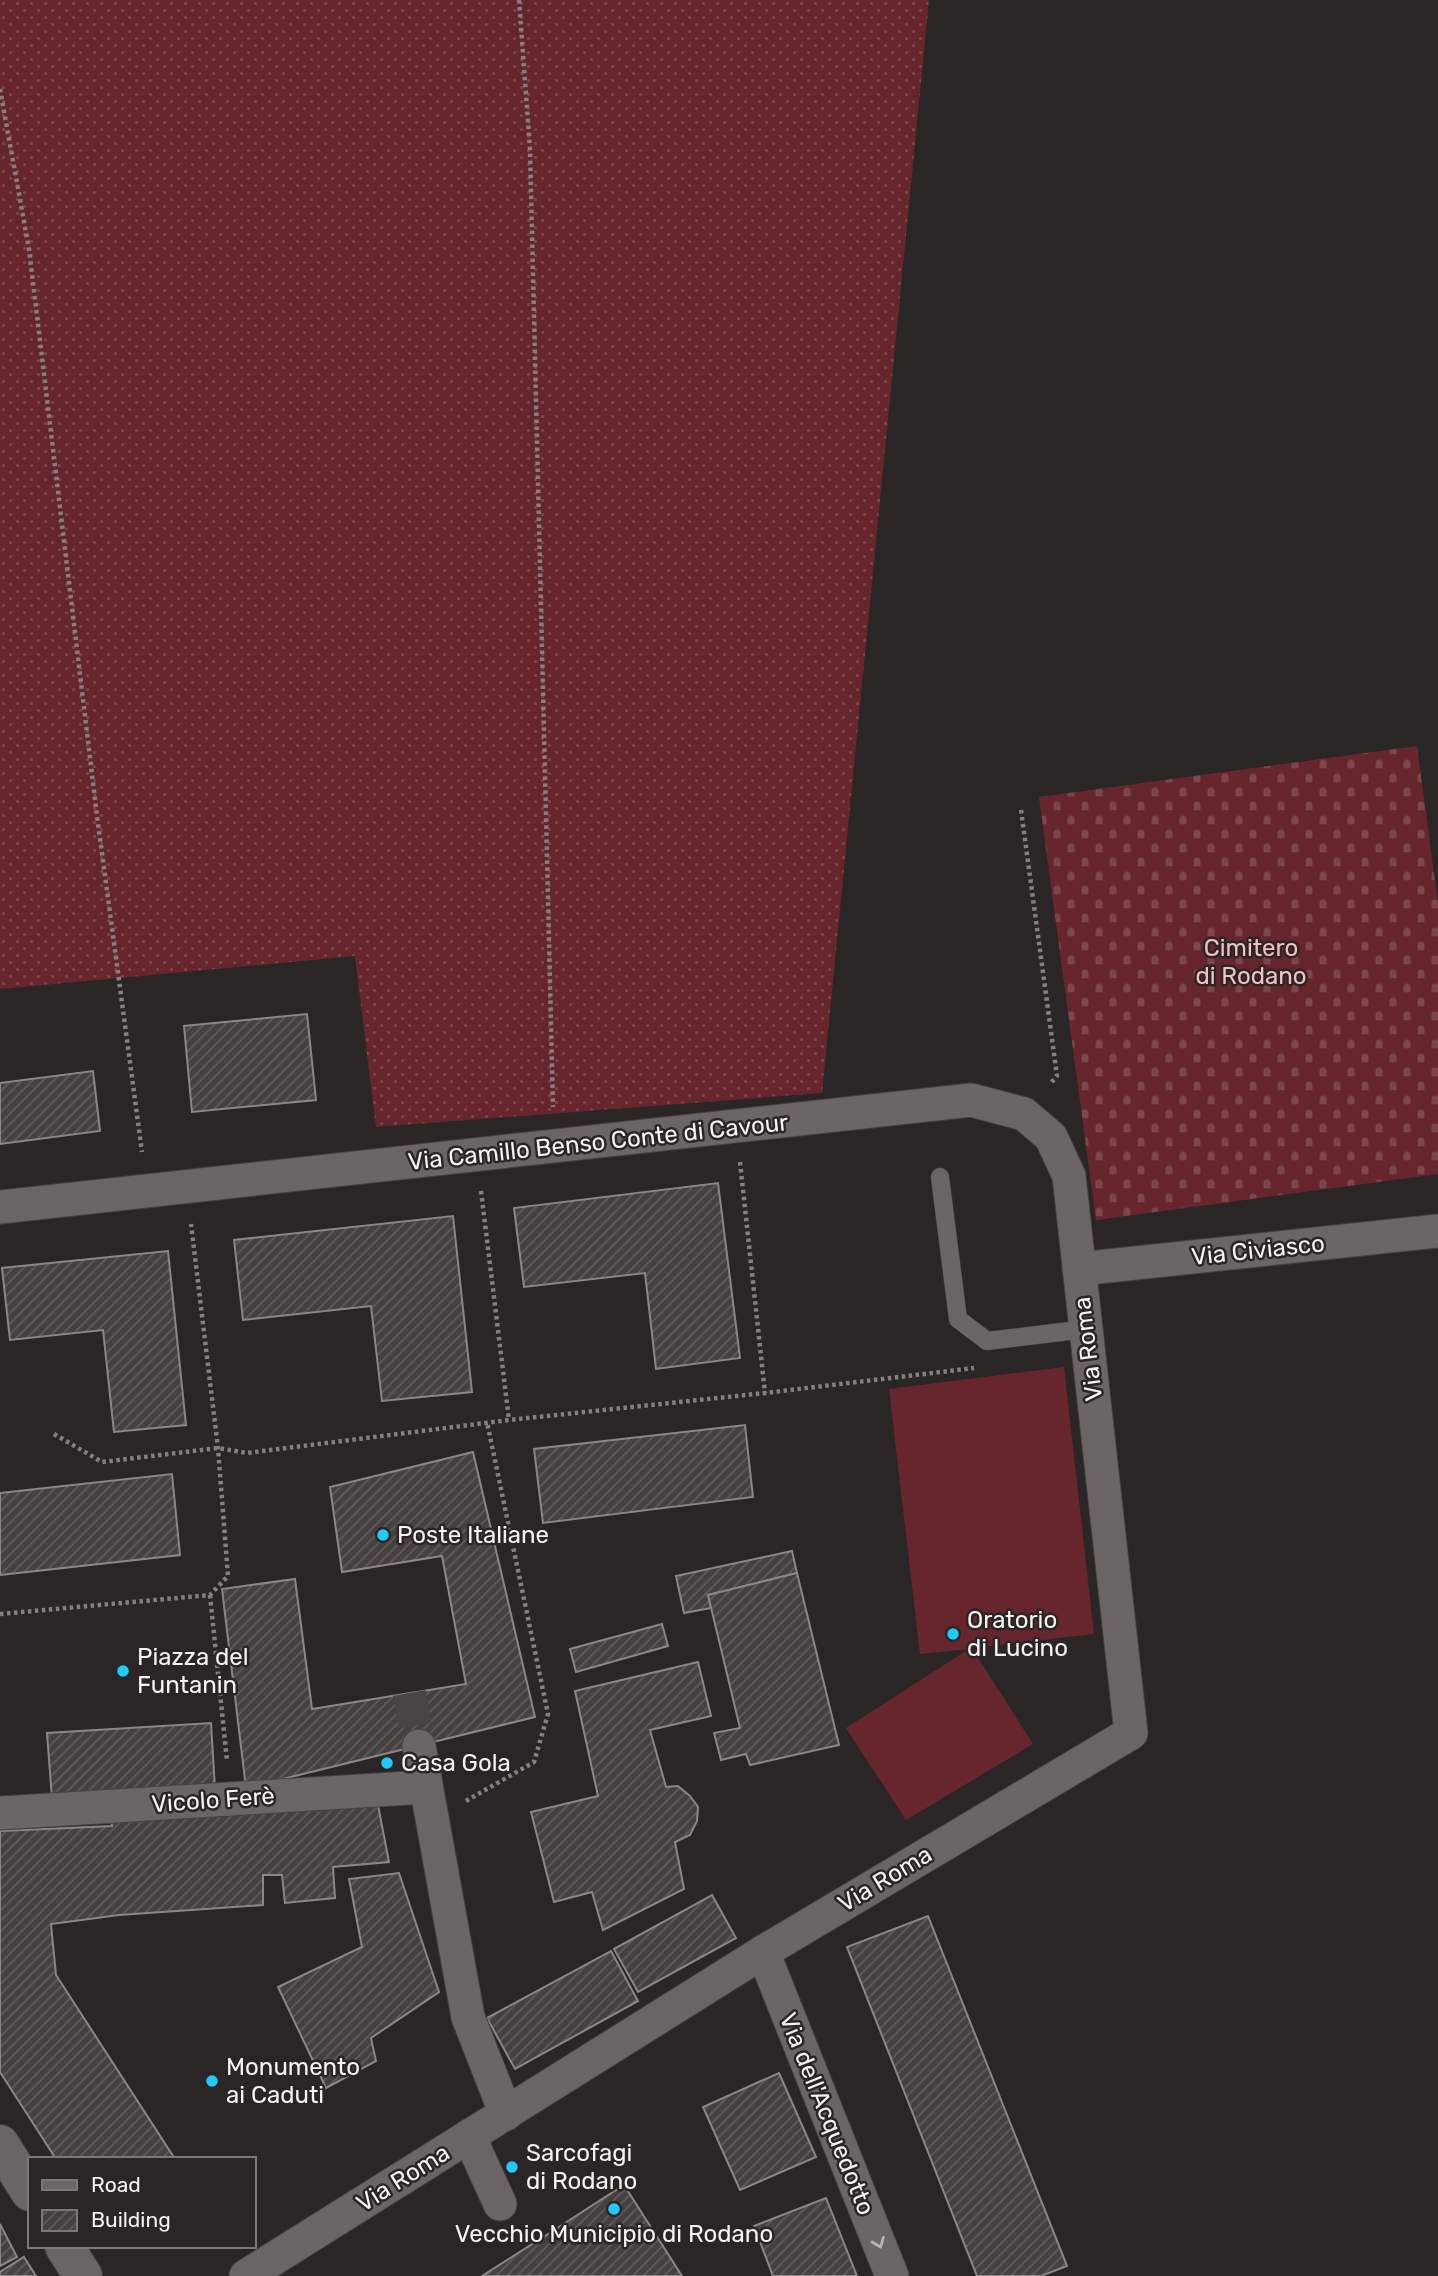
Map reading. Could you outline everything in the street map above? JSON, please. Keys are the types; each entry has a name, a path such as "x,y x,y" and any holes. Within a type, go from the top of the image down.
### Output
{"street":[{"name":"Via Camillo Benso Conte di Cavour","path":"0,1207 971,1100 1024,1114 1051,1137 1069,1176 1079,1269"},
{"name":"Via Civiasco","path":"1079,1269 1438,1231"},
{"name":"Via Roma","path":"246,2276 763,1952 1131,1732 1079,1269"},
{"path":"419,1746 468,2017 506,2114"},
{"name":"Vicolo Ferè","path":"0,1813 426,1787"},
{"name":"Via dell'Acquedotto","path":"763,1952 892,2276"},
{"path":"469,2136 500,2204"},
{"path":"0,2144 28,2189"},
{"path":"65,2248 83,2276"}],"lane":[{"path":"940,1177 958,1319 987,1340 1086,1329"}],"path":[{"path":"519,0 530,149 554,1147"},
{"path":"0,89 29,249 97,816 148,1191"},
{"path":"1021,810 1057,1076 1024,1114"},
{"path":"736,1126 765,1393"},
{"path":"476,1156 509,1420"},
{"path":"0,1614 210,1595 228,1576 218,1448 186,1187"},
{"path":"54,1434 102,1462 218,1448 247,1453 487,1422 981,1367"},
{"path":"432,1821 534,1762 548,1714 487,1422"},
{"path":"210,1595 231,1798"}],"green space":[{"path":"0,0 929,0 822,1093 376,1127 355,956 0,989"},
{"name":"Cimitero di Rodano","path":"1417,746 1438,903 1438,1174 1096,1220 1039,797"},
{"path":"1064,1367 1094,1634 972,1648 1033,1744 906,1820 846,1728 969,1649 920,1654 889,1389"}],"building":[{"path":"307,1014 316,1100 192,1112 184,1026"},
{"path":"93,1071 100,1131 0,1144 0,1083"},
{"path":"718,1183 740,1358 656,1369 645,1273 524,1287 514,1208"},
{"path":"453,1216 472,1392 382,1401 371,1306 243,1320 234,1240"},
{"path":"168,1251 186,1425 114,1432 103,1330 10,1340 2,1268"},
{"path":"745,1425 753,1497 543,1523 534,1449"},
{"path":"473,1452 535,1717 246,1788 222,1589 295,1579 312,1709 466,1684 442,1556 342,1572 330,1487"},
{"path":"172,1474 180,1555 0,1575 0,1493"},
{"path":"792,1551 797,1573 708,1595 711,1608 684,1613 676,1576"},
{"path":"797,1573 839,1745 750,1765 746,1754 721,1760 714,1733 740,1728 708,1595"},
{"path":"662,1624 668,1646 576,1672 570,1649"},
{"path":"698,1662 711,1716 650,1730 666,1787 678,1786 698,1807 697,1821 690,1835 675,1842 684,1889 603,1930 592,1892 554,1902 531,1812 598,1796 575,1691"},
{"path":"211,1723 215,1789 52,1799 47,1733"},
{"path":"377,1800 389,1862 333,1867 335,1898 285,1903 282,1875 263,1875 263,1905 119,1915 51,1924 56,1975 174,2157 55,2157 0,2072 0,1831 112,1826 111,1816"},
{"path":"399,1873 439,1992 371,2038 376,2061 326,2088 278,1987 362,1947 349,1879"},
{"path":"712,1895 736,1938 638,1992 614,1949"},
{"path":"928,1916 1067,2266 1041,2276 977,2276 847,1947"},
{"path":"611,1951 638,2001 515,2069 487,2018"},
{"path":"779,2073 816,2157 740,2190 703,2107"},
{"name":"Vecchio Municipio di Rodano","path":"624,2185 682,2276 482,2276 551,2232"},
{"path":"826,2198 857,2276 773,2276 754,2226"},
{"path":"0,2224 17,2257 0,2266"},
{"path":"24,2257 36,2276 0,2276 0,2272"}],"tunnel":[{"path":"409,1693 419,1746"}],"place":[{"name":"Poste Italiane","path":"383,1535"},
{"name":"Oratorio di Lucino","path":"953,1634"},
{"name":"Piazza del Funtanin","path":"123,1671"},
{"name":"Casa Gola","path":"387,1763"},
{"name":"Monumento ai Caduti","path":"212,2081"},
{"name":"Sarcofagi di Rodano","path":"512,2167"},
{"name":"Vecchio Municipio di Rodano","path":"614,2209"}]}
